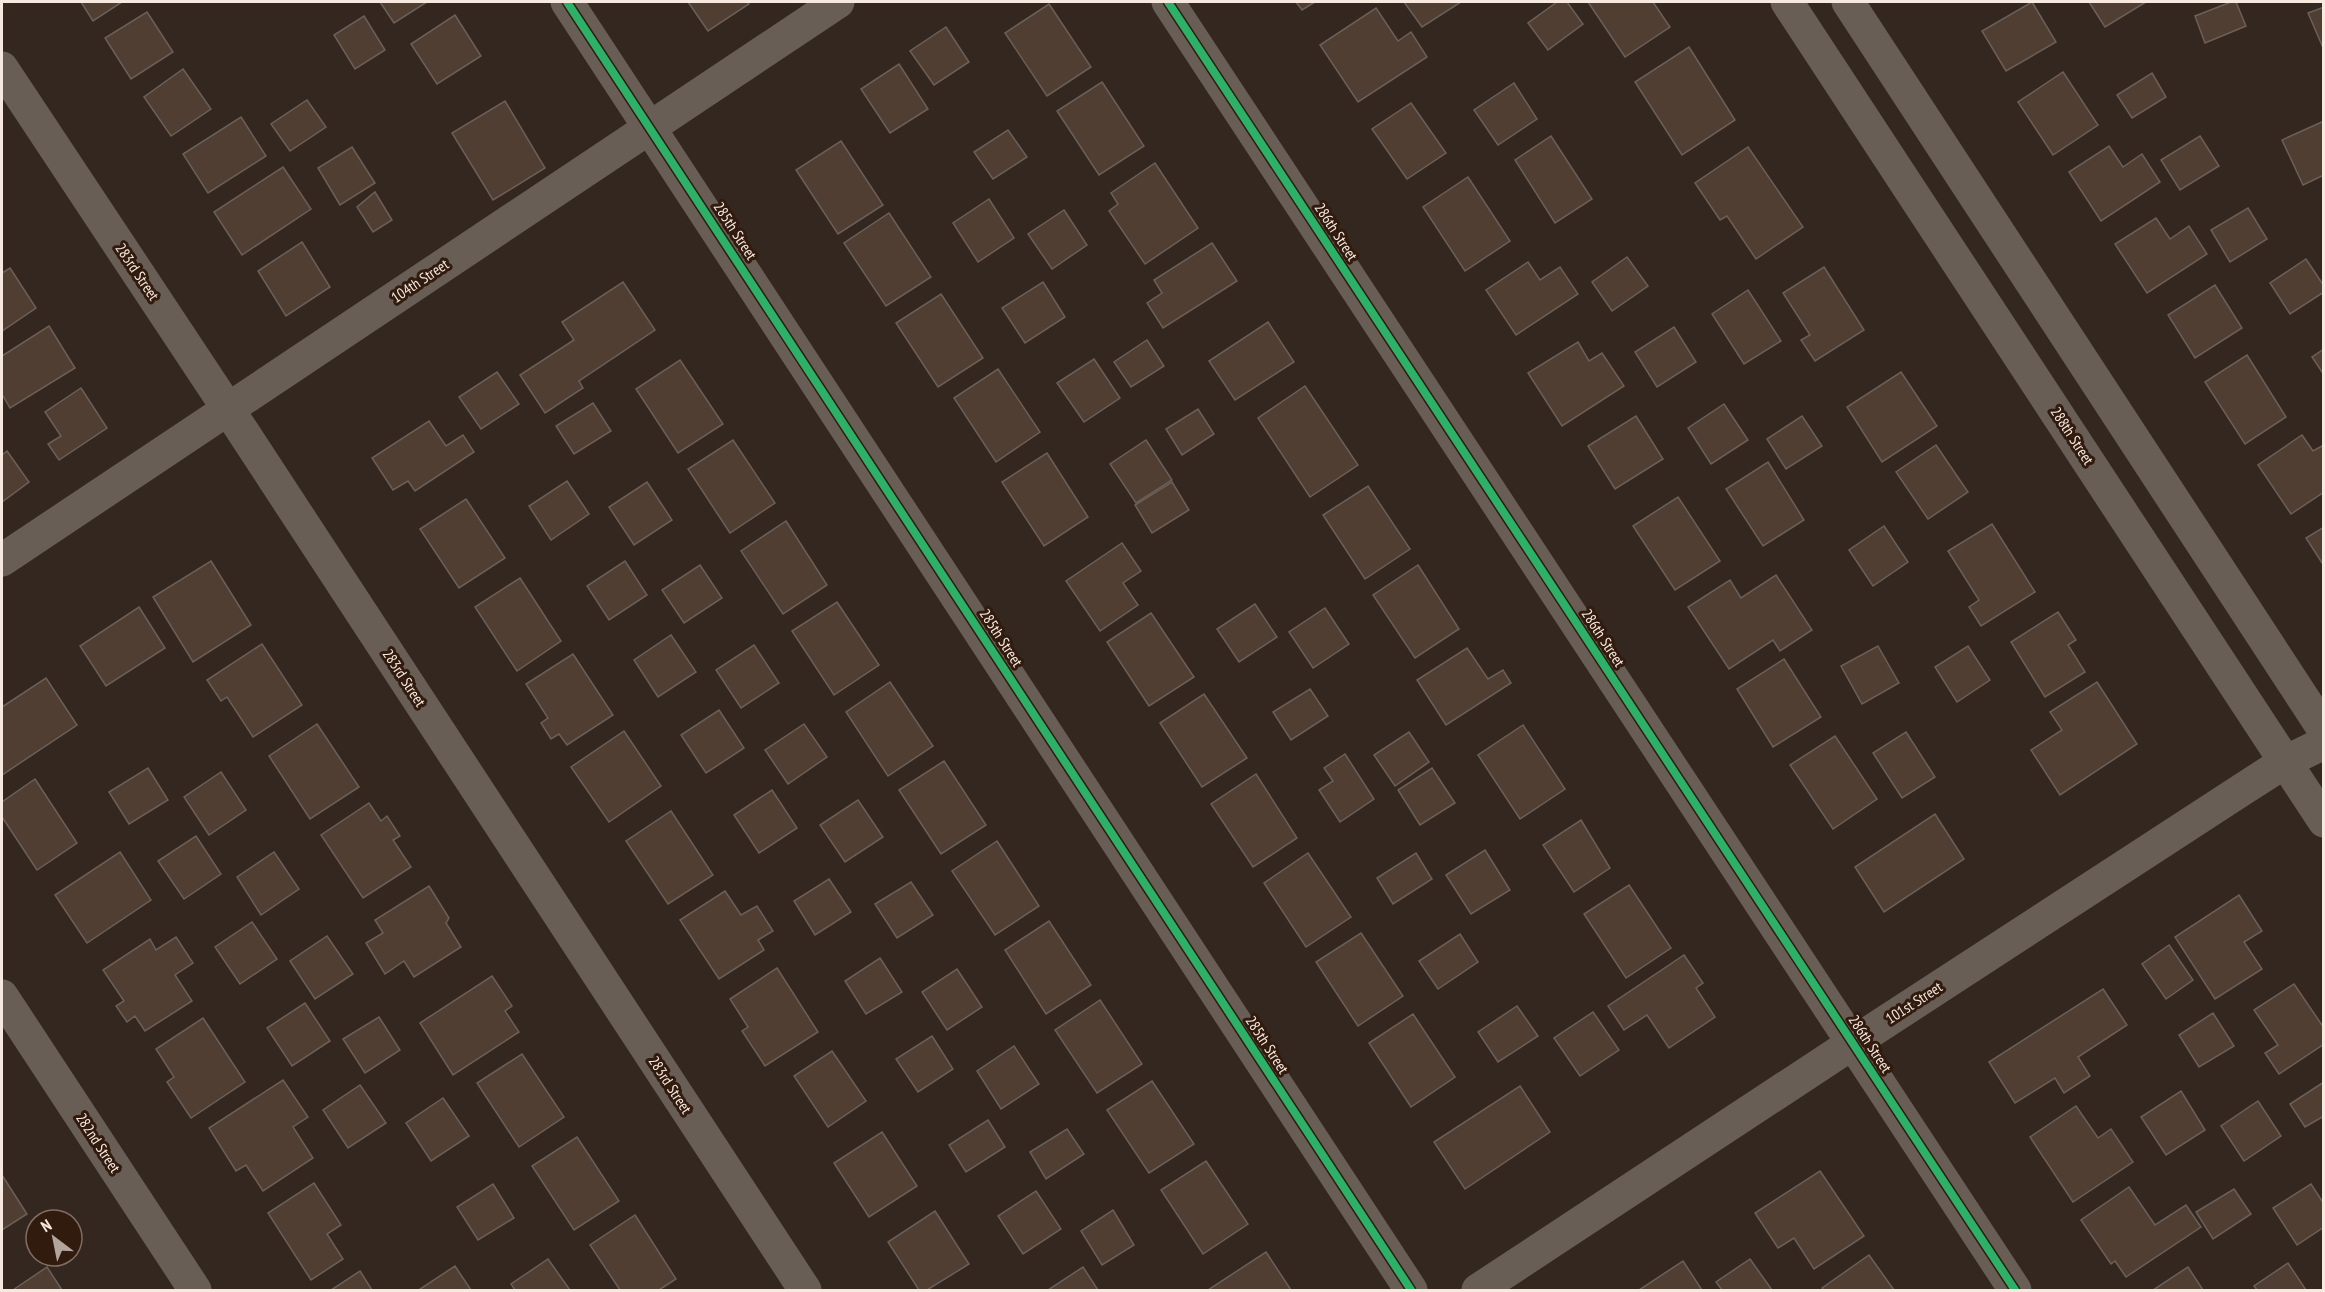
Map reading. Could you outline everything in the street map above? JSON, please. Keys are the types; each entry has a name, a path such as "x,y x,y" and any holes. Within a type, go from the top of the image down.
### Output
{"street":[{"name":"285th Street","path":"567,2 1411,1290"},
{"name":"104th Street","path":"2,560 838,2"},
{"name":"286th Street","path":"1168,2 2015,1290"},
{"name":"288th Street","path":"1787,2 2324,820"},
{"path":"1820,51 1855,12 2324,730"},
{"name":"283rd Street","path":"2,68 805,1290"},
{"path":"2050,402 2092,375"},
{"name":"101st Street","path":"1478,1290 1853,1042 2285,762 2324,742"},
{"name":"282nd Street","path":"2,996 195,1290"}],"building":[{"path":"81,2 122,2 93,21"},
{"path":"380,2 427,2 394,23"},
{"path":"688,2 747,2 749,4 708,31"},
{"path":"1296,2 1315,2 1302,10"},
{"path":"1404,2 1461,2 1422,27"},
{"path":"1557,2 1567,2 1583,24 1548,50 1528,23"},
{"path":"1588,2 1653,2 1670,27 1625,57"},
{"path":"2032,2 2056,42 2006,71 1982,31"},
{"path":"2089,2 2146,2 2105,27"},
{"path":"2236,2 2246,26 2205,43 2195,16"},
{"path":"1049,4 1091,67 1047,96 1005,33"},
{"path":"2324,7 2324,50 2308,13"},
{"path":"1376,8 1398,41 1411,32 1427,57 1358,102 1320,45"},
{"path":"147,12 173,52 131,79 105,38"},
{"path":"455,15 481,56 437,84 411,44"},
{"path":"364,16 385,50 355,69 334,35"},
{"path":"946,27 969,62 934,85 910,51"},
{"path":"1689,47 1735,120 1682,155 1635,82"},
{"path":"899,64 928,109 890,133 861,89"},
{"path":"183,69 211,109 171,136 144,97"},
{"path":"2063,72 2098,125 2053,155 2018,102"},
{"path":"2152,73 2166,97 2132,118 2117,95"},
{"path":"1102,82 1144,146 1099,175 1057,111"},
{"path":"1514,83 1537,119 1498,145 1474,110"},
{"path":"307,100 326,127 290,151 271,124"},
{"path":"505,101 545,168 493,200 452,133"},
{"path":"1411,103 1446,153 1407,179 1372,129"},
{"path":"241,117 266,156 208,193 183,154"},
{"path":"2324,121 2324,175 2303,185 2282,140"},
{"path":"1008,130 1027,157 993,179 974,152"},
{"path":"1551,136 1592,199 1555,223 1515,160"},
{"path":"2200,136 2219,166 2180,190 2161,160"},
{"path":"841,141 883,205 838,234 796,170"},
{"path":"2109,146 2123,167 2142,154 2160,182 2101,221 2069,172"},
{"path":"352,147 375,183 340,205 318,168"},
{"path":"1748,147 1803,227 1756,259 1727,216 1720,220 1695,183"},
{"path":"1155,163 1198,228 1145,264 1109,211 1118,204 1111,193"},
{"path":"283,167 311,209 242,255 214,212"},
{"path":"1468,177 1510,241 1465,271 1423,207"},
{"path":"375,192 392,220 373,232 357,207"},
{"path":"989,199 1014,238 978,262 953,223"},
{"path":"2248,208 2267,239 2230,262 2211,230"},
{"path":"1064,210 1087,245 1052,269 1028,234"},
{"path":"889,213 931,277 886,306 844,243"},
{"path":"2156,218 2170,239 2189,226 2207,254 2147,293 2115,244"},
{"path":"302,242 330,287 286,316 258,271"},
{"path":"1212,243 1237,281 1163,328 1147,303 1162,293 1154,280"},
{"path":"1627,257 1648,286 1612,311 1592,282"},
{"path":"2306,259 2324,286 2324,292 2290,314 2270,283"},
{"path":"1528,262 1540,280 1560,267 1578,294 1516,335 1486,290"},
{"path":"1824,267 1864,330 1815,361 1801,340 1810,335 1783,293"},
{"path":"10,268 36,308 2,331 2,273"},
{"path":"623,282 655,330 579,381 583,388 545,413 520,375 574,340 562,322"},
{"path":"1043,282 1065,317 1025,343 1002,308"},
{"path":"2215,285 2242,328 2195,358 2168,315"},
{"path":"1748,290 1781,341 1744,364 1712,314"},
{"path":"941,294 983,358 938,387 896,323"},
{"path":"1268,322 1294,362 1235,400 1209,361"},
{"path":"49,326 75,368 10,408 2,394 2,356"},
{"path":"1674,327 1696,362 1657,387 1635,352"},
{"path":"1147,340 1164,366 1131,387 1114,362"},
{"path":"1578,342 1589,361 1602,353 1624,386 1562,426 1528,373"},
{"path":"2324,349 2324,375 2312,357"},
{"path":"2247,355 2286,417 2245,444 2205,382"},
{"path":"1094,359 1120,398 1084,422 1057,383"},
{"path":"680,360 723,424 678,453 636,389"},
{"path":"998,369 1040,432 996,462 954,398"},
{"path":"497,372 519,404 481,429 459,397"},
{"path":"1901,372 1937,426 1882,462 1847,407"},
{"path":"1305,386 1358,465 1310,497 1258,418"},
{"path":"81,388 107,428 59,460 48,444 61,436 45,412"},
{"path":"593,403 611,431 574,454 556,426"},
{"path":"1724,404 1748,440 1711,464 1688,428"},
{"path":"1198,409 1214,434 1182,455 1166,429"},
{"path":"1636,416 1663,459 1615,489 1588,446"},
{"path":"1802,416 1822,446 1786,469 1767,439"},
{"path":"429,421 446,446 463,435 474,452 415,491 408,481 393,490 372,458"},
{"path":"2302,435 2313,451 2322,446 2324,448 2324,492 2291,514 2258,465"},
{"path":"733,440 775,503 730,533 688,469"},
{"path":"1146,440 1172,480 1136,503 1110,464"},
{"path":"1936,445 1968,492 1928,519 1896,472"},
{"path":"7,451 29,482 2,502 2,455"},
{"path":"1047,453 1088,517 1044,546 1002,482"},
{"path":"1768,462 1804,520 1763,546 1726,489"},
{"path":"567,481 589,514 551,540 529,506"},
{"path":"647,482 672,520 634,545 609,507"},
{"path":"1172,482 1189,510 1152,533 1135,505"},
{"path":"1368,486 1410,549 1365,579 1323,515"},
{"path":"1678,497 1720,561 1675,590 1633,526"},
{"path":"466,499 505,558 459,588 420,529"},
{"path":"786,521 827,585 783,614 741,551"},
{"path":"1992,524 2035,592 1981,626 1969,607 1979,600 1948,551"},
{"path":"1884,526 1908,562 1873,586 1849,550"},
{"path":"2324,527 2324,566 2306,538"},
{"path":"1122,543 1141,571 1123,583 1138,605 1100,631 1066,581"},
{"path":"211,561 251,625 193,662 153,597"},
{"path":"625,561 647,595 609,620 587,586"},
{"path":"700,565 722,598 684,623 662,590"},
{"path":"1418,565 1459,629 1415,658 1373,595"},
{"path":"1776,575 1812,630 1780,651 1773,640 1729,669 1688,607 1730,580 1741,598"},
{"path":"520,578 561,641 517,671 475,607"},
{"path":"837,602 879,665 834,695 792,631"},
{"path":"1255,604 1277,637 1239,662 1217,629"},
{"path":"139,607 165,648 106,686 80,646"},
{"path":"1325,608 1349,644 1313,668 1289,632"},
{"path":"2058,612 2076,640 2068,645 2085,672 2045,697 2011,642"},
{"path":"1151,613 1194,677 1149,706 1107,642"},
{"path":"671,635 696,672 658,697 634,660"},
{"path":"262,644 302,705 253,737 227,697 221,701 207,680"},
{"path":"754,645 779,683 741,708 716,670"},
{"path":"1878,646 1899,683 1862,704 1841,666"},
{"path":"1968,646 1990,680 1957,702 1935,667"},
{"path":"1467,648 1488,679 1503,670 1511,683 1446,725 1417,680"},
{"path":"573,654 613,715 567,745 559,734 551,739 541,723 548,718 526,684"},
{"path":"1784,659 1821,717 1773,747 1737,689"},
{"path":"46,678 77,725 2,775 2,707"},
{"path":"890,682 933,746 888,776 846,712"},
{"path":"2097,682 2137,744 2060,795 2031,750 2062,730 2050,712"},
{"path":"1310,689 1328,716 1291,740 1273,712"},
{"path":"1204,694 1247,758 1202,787 1160,723"},
{"path":"719,710 744,748 706,773 681,735"},
{"path":"317,724 359,787 310,819 269,756"},
{"path":"804,724 827,757 788,784 765,750"},
{"path":"1523,725 1565,789 1520,819 1478,755"},
{"path":"624,731 661,786 609,822 571,767"},
{"path":"1409,732 1429,762 1395,786 1374,755"},
{"path":"1906,732 1935,777 1902,798 1873,753"},
{"path":"1835,736 1877,799 1833,829 1790,765"},
{"path":"1345,754 1374,799 1340,822 1319,790 1333,781 1324,768"},
{"path":"944,761 986,825 941,854 899,790"},
{"path":"148,768 168,800 129,824 109,792"},
{"path":"1432,768 1455,803 1420,825 1398,790"},
{"path":"221,772 246,810 209,835 184,797"},
{"path":"1256,774 1297,838 1253,867 1211,804"},
{"path":"35,779 77,843 37,870 2,817 2,802"},
{"path":"772,790 797,828 759,853 734,815"},
{"path":"858,800 883,837 845,862 820,825"},
{"path":"369,803 381,821 387,816 400,836 393,840 411,867 363,898 321,835"},
{"path":"671,811 713,875 668,904 626,841"},
{"path":"1935,814 1964,859 1884,912 1855,867"},
{"path":"1581,820 1610,868 1574,892 1543,845"},
{"path":"196,836 221,874 184,899 158,861"},
{"path":"997,841 1039,906 995,935 952,871"},
{"path":"1485,850 1510,890 1471,914 1446,875"},
{"path":"120,852 151,900 87,943 55,895"},
{"path":"274,852 299,889 261,915 237,877"},
{"path":"1308,853 1351,917 1306,947 1264,883"},
{"path":"1416,853 1432,879 1393,904 1377,878"},
{"path":"829,879 851,912 815,935 794,901"},
{"path":"911,882 933,915 897,938 875,904"},
{"path":"1629,885 1671,948 1626,978 1584,914"},
{"path":"429,886 449,918 446,923 461,947 414,977 404,961 385,974 366,943 383,933 375,920"},
{"path":"725,891 741,915 757,906 773,931 758,940 764,950 719,979 680,920"},
{"path":"2239,895 2262,931 2244,942 2262,969 2215,999 2175,937"},
{"path":"1049,921 1091,985 1046,1014 1005,950"},
{"path":"252,922 277,959 240,984 215,947"},
{"path":"1361,933 1403,996 1358,1026 1316,962"},
{"path":"1460,934 1478,962 1438,989 1419,961"},
{"path":"327,936 353,974 315,999 290,961"},
{"path":"176,937 193,963 175,975 192,1001 145,1031 135,1016 127,1022 116,1006 124,1001 103,970 150,939 156,950"},
{"path":"2169,945 2193,980 2166,999 2142,964"},
{"path":"1684,955 1703,983 1696,988 1715,1017 1669,1048 1647,1015 1624,1030 1608,1006"},
{"path":"880,958 902,992 866,1014 845,981"},
{"path":"777,968 818,1032 765,1066 742,1031 748,1027 730,999"},
{"path":"957,969 982,1007 947,1030 922,992"},
{"path":"492,976 512,1006 505,1011 519,1032 453,1075 420,1023"},
{"path":"2294,984 2324,1028 2324,1044 2279,1074 2265,1053 2278,1045 2254,1010"},
{"path":"2103,989 2127,1025 2078,1057 2090,1076 2064,1093 2055,1078 2015,1103 1989,1062"},
{"path":"1100,1000 1142,1064 1097,1093 1055,1030"},
{"path":"305,1003 330,1041 292,1066 267,1028"},
{"path":"1517,1006 1538,1036 1498,1062 1478,1032"},
{"path":"1593,1012 1619,1050 1580,1076 1554,1038"},
{"path":"2213,1013 2234,1046 2199,1067 2179,1035"},
{"path":"1413,1014 1455,1077 1411,1107 1369,1043"},
{"path":"379,1017 400,1050 365,1073 343,1039"},
{"path":"203,1018 245,1082 191,1118 167,1082 174,1077 156,1049"},
{"path":"932,1036 953,1069 918,1092 896,1059"},
{"path":"1014,1046 1039,1084 1001,1109 977,1071"},
{"path":"832,1051 866,1101 828,1127 794,1076"},
{"path":"522,1054 564,1117 519,1147 477,1083"},
{"path":"283,1080 308,1117 293,1127 313,1158 263,1191 246,1165 236,1171 209,1128"},
{"path":"1152,1081 1194,1144 1149,1173 1107,1110"},
{"path":"2324,1082 2324,1116 2305,1127 2290,1104"},
{"path":"360,1085 386,1123 348,1148 323,1110"},
{"path":"1520,1086 1550,1132 1465,1189 1434,1142"},
{"path":"2181,1091 2205,1130 2166,1155 2141,1117"},
{"path":"443,1098 469,1136 431,1161 406,1123"},
{"path":"2258,1101 2281,1136 2244,1161 2221,1126"},
{"path":"2076,1106 2098,1138 2111,1129 2133,1162 2073,1202 2030,1137"},
{"path":"988,1120 1005,1147 966,1172 949,1145"},
{"path":"1067,1129 1084,1154 1046,1179 1030,1152"},
{"path":"882,1132 917,1186 869,1217 834,1163"},
{"path":"577,1137 619,1201 574,1230 532,1166"},
{"path":"1206,1161 1248,1224 1203,1254 1161,1190"},
{"path":"1820,1171 1864,1236 1814,1269 1794,1238 1778,1248 1755,1213"},
{"path":"2,1175 24,1209 24,1216 2,1230"},
{"path":"314,1183 341,1225 327,1234 343,1259 311,1280 268,1213"},
{"path":"493,1184 514,1218 478,1240 457,1207"},
{"path":"2311,1184 2324,1204 2324,1227 2297,1245 2273,1208"},
{"path":"2129,1187 2155,1225 2186,1205 2201,1227 2126,1277 2115,1261 2111,1264 2081,1220"},
{"path":"2234,1189 2251,1214 2213,1239 2196,1212"},
{"path":"1036,1191 1061,1229 1023,1254 998,1216"},
{"path":"1113,1210 1134,1245 1102,1265 1081,1231"},
{"path":"935,1211 969,1264 927,1290 919,1290 888,1242"},
{"path":"635,1215 676,1279 659,1290 620,1290 590,1245"},
{"path":"1266,1252 1291,1290 1208,1290"},
{"path":"1869,1255 1894,1290 1824,1290 1822,1288"},
{"path":"548,1259 570,1290 515,1290 511,1284"},
{"path":"1750,1259 1772,1290 1722,1290 1716,1282"},
{"path":"1683,1261 1702,1290 1639,1290"},
{"path":"2288,1263 2306,1290 2257,1290 2254,1286"},
{"path":"455,1266 471,1290 420,1289"},
{"path":"1083,1267 1098,1290 1048,1290"},
{"path":"2188,1267 2203,1290 2153,1290"},
{"path":"48,1268 62,1290 13,1290"},
{"path":"360,1271 372,1290 331,1290"}],"cycle path":[{"path":"567,2 1411,1290"},
{"path":"1168,2 2015,1290"}]}
